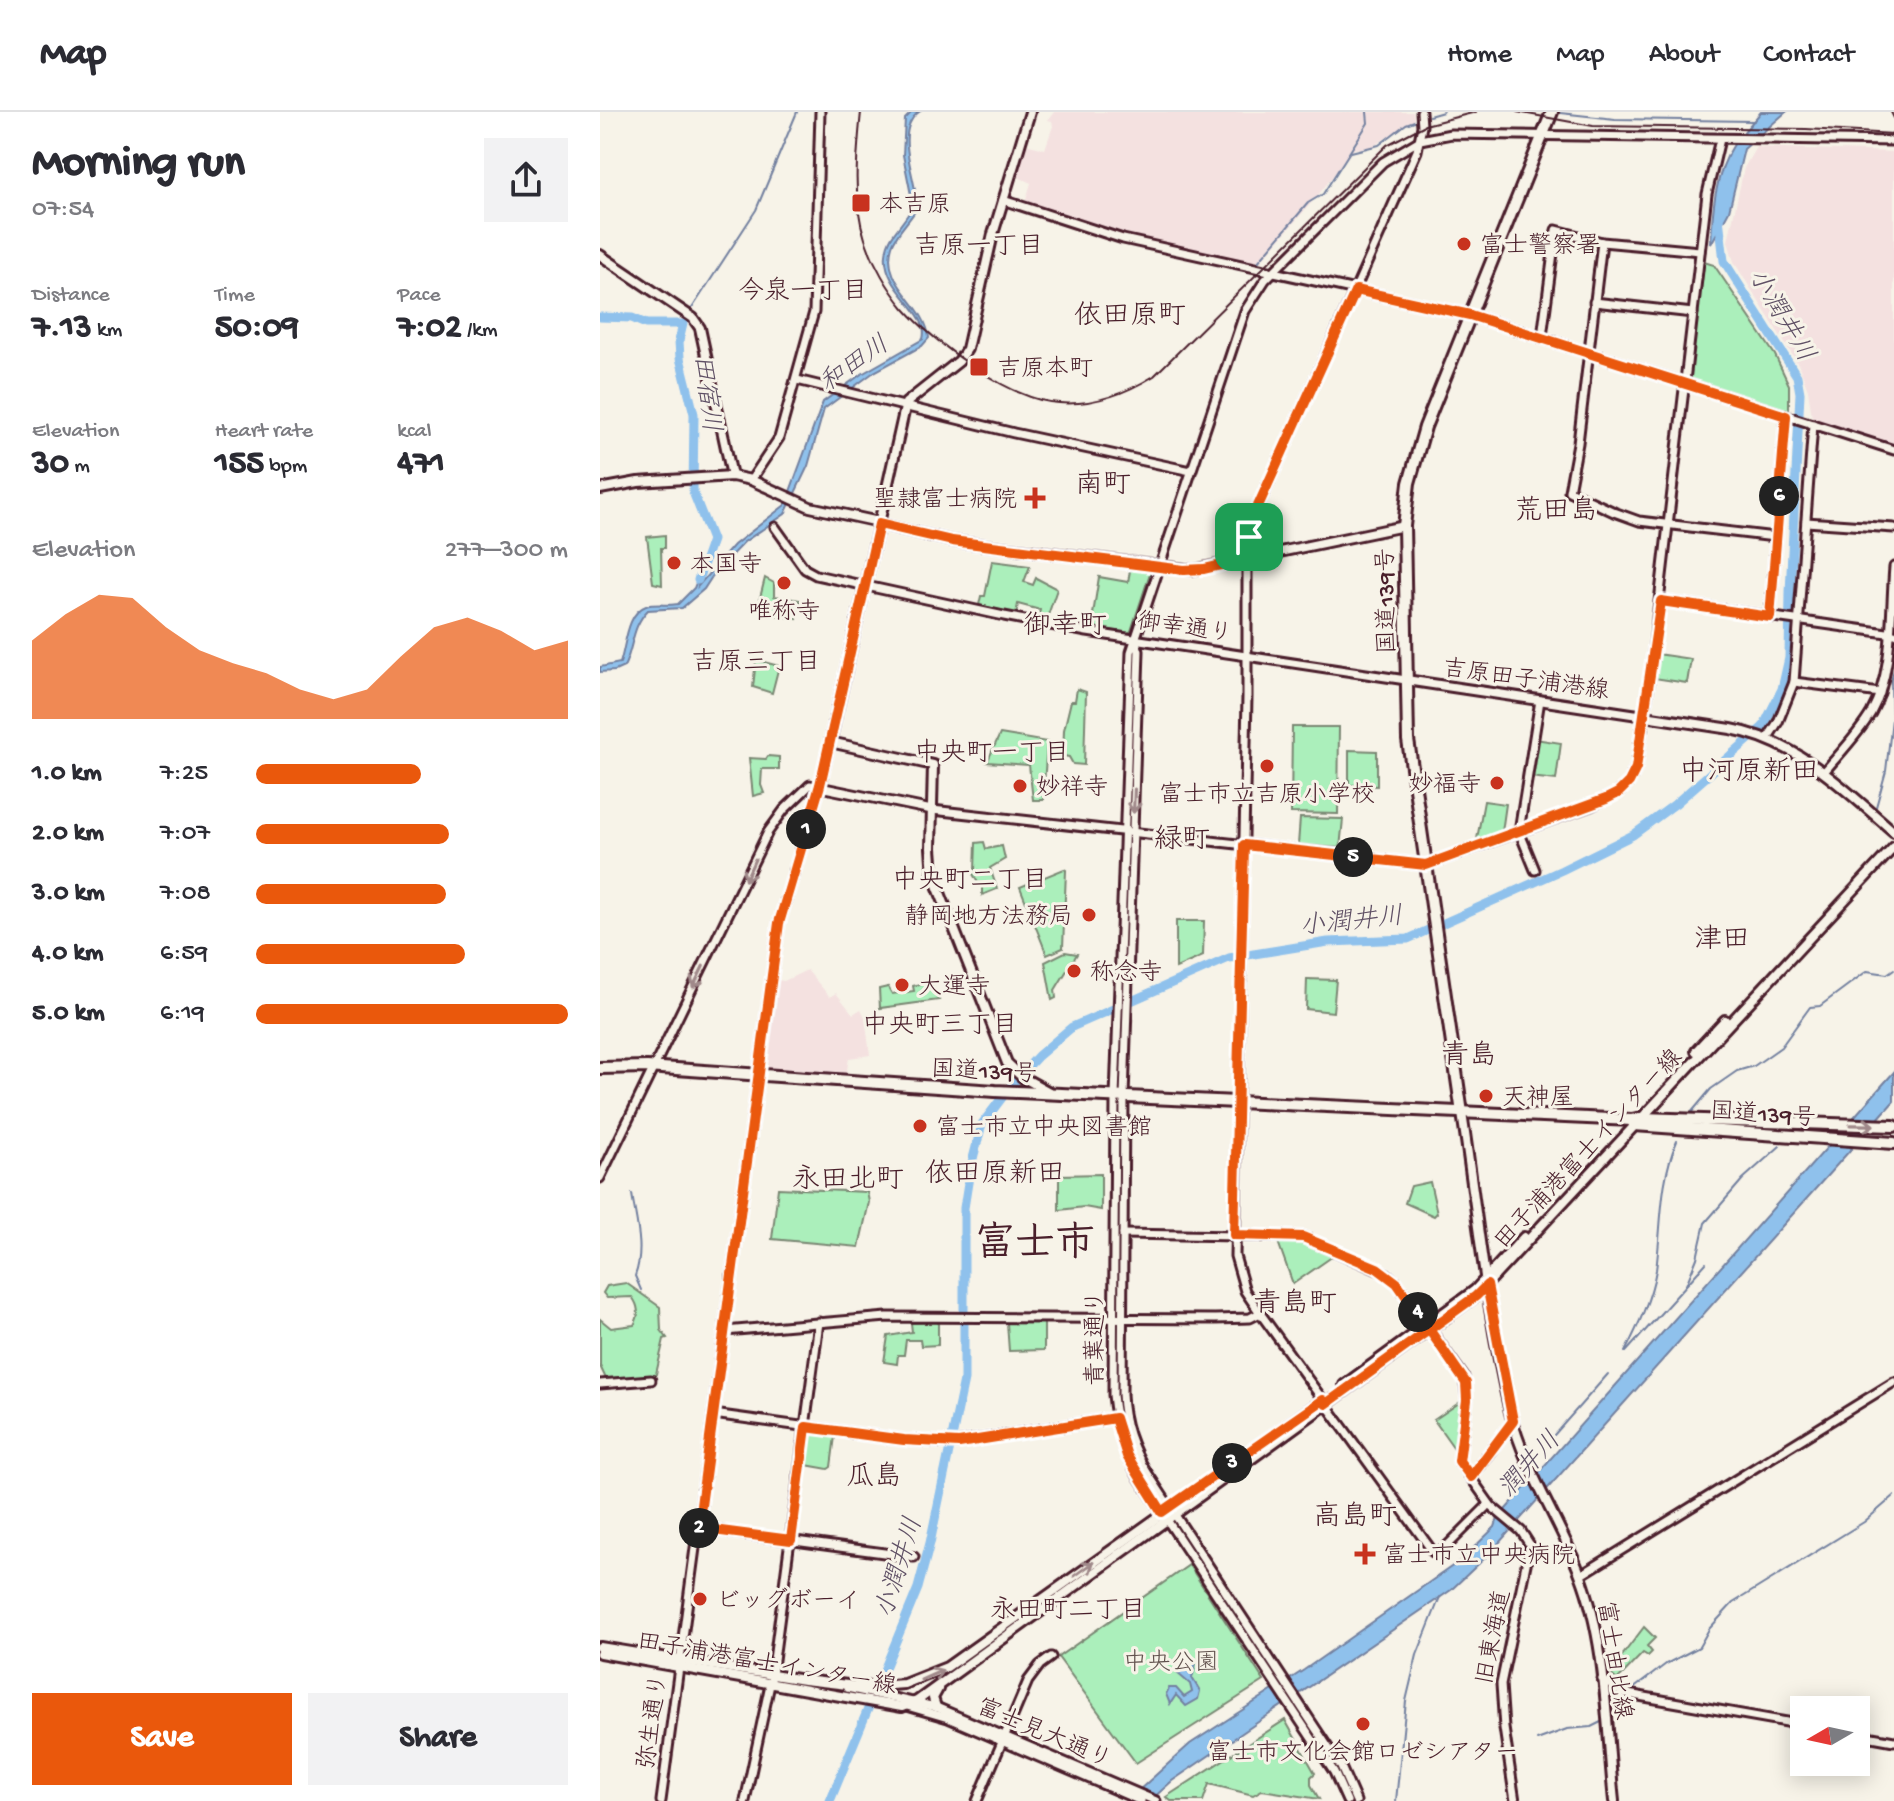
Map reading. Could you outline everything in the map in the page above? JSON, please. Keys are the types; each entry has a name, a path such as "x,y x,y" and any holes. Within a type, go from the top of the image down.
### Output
{"highway":[{"name":"国道139号","path":"1462,1113 1408,740 1404,526 1409,483 1418,448 1552,112"},
{"name":"国道139号","path":"600,1068 653,1068 1012,1092 1636,1121 1894,1143"},
{"name":"国道139号","path":"1729,1127 1894,1126"}],"main road":[{"path":"1030,112 1003,200 967,349 959,361 906,403 830,742 933,765 933,875 1005,1058 1019,1074 1052,1094"},
{"path":"600,255 688,315 700,328 732,476"},
{"path":"600,489 638,482 732,476 751,480 810,507 952,541 1193,570 1404,526"},
{"name":"吉原田子浦港線","path":"1406,680 1740,730 1795,752 1824,772 1894,832"},
{"name":"田子浦港富士インター線","path":"772,1679 885,1687 918,1681 937,1673 1169,1514 1428,1326 1487,1281 1894,844"},
{"name":"富士由比線","path":"1462,1113 1487,1281 1513,1421 1581,1575 1595,1626 1614,1801"},
{"name":"田子浦港富士インター線","path":"600,1647 772,1679 878,1703 907,1706 947,1681 1169,1514"},
{"name":"田子浦港富士インター線","path":"600,1653 679,1662"},
{"path":"936,1707 934,1694 947,1681"}],"street":[{"path":"751,480 775,447 797,380 814,312 820,112"},
{"path":"1421,112 1420,140 1253,517 1247,559 1244,845 1234,1235 1238,1273 1245,1291 1433,1552 1440,1553 1490,1505"},
{"path":"1119,1097 1118,994 1131,652 1253,294 1383,162 1420,140 1451,134 1894,141"},
{"path":"600,1178 768,832 784,810 810,785 932,810 1426,865 1591,806 1618,793 1629,782 1636,768 1645,715 1661,601 1707,194 1720,139"},
{"path":"1003,200 1123,239 1470,315 1894,450"},
{"path":"1542,337 1556,230 1602,242 1700,251"},
{"path":"1602,242 1569,491 1627,517 1775,537"},
{"path":"1594,302 1693,313"},
{"path":"797,380 905,408 1191,471"},
{"path":"1772,617 1775,537 1787,416"},
{"path":"1764,738 1778,722 1794,682 1810,424"},
{"path":"1806,522 1894,528"},
{"name":"御幸通り","path":"775,527 805,569 816,575 1004,616 1406,680"},
{"path":"1824,772 1864,724 1880,693 1891,634 1894,567"},
{"path":"1661,601 1891,634"},
{"path":"1119,1097 1133,833 1139,651 1135,639"},
{"path":"1794,682 1880,693"},
{"path":"1535,870 1519,831 1540,700"},
{"name":"弥生通り","path":"661,1801 779,923 830,742"},
{"name":"青葉通り","path":"1119,1097 1123,1234 1122,1394 1125,1423 1136,1455 1169,1514"},
{"name":"青葉通り","path":"1119,1097 1113,1318 1115,1418 1127,1456 1303,1717"},
{"name":"旧東海道","path":"1123,1234 1303,1237 1377,1268 1397,1283 1428,1326 1466,1383 1467,1400 1459,1461 1490,1505 1527,1537 1530,1549 1506,1656 1501,1695 1515,1801"},
{"path":"725,1331 887,1317 1250,1318 1260,1313"},
{"path":"745,1801 772,1679 819,1322"},
{"path":"600,1384 651,1380"},
{"path":"1581,1575 1894,1382"},
{"path":"713,1414 955,1443 1115,1418"},
{"path":"1471,1477 1513,1421"},
{"path":"698,1528 914,1557"},
{"path":"977,1801 1028,1681 1040,1665 1051,1657"},
{"path":"1602,1679 1625,1694 1790,1723"},
{"name":"富士見大通り","path":"804,1680 917,1701 1003,1739"},
{"name":"富士見大通り","path":"907,1706 948,1718 1156,1801"},
{"path":"1303,1717 1347,1801"},
{"path":"1303,1717 1341,1767 1356,1801"},
{"path":"1870,1737 1894,1741"},
{"name":"富士見大通り","path":"1048,1758 1141,1801"}],"shaded area":[{"path":"1054,112 1413,112 1414,120 1372,147 1354,149 1258,264 1126,236 1025,203 1031,183 1014,175 1025,144 1045,149 1053,126 1052,121 1048,120"},
{"path":"1756,147 1894,152 1894,446 1812,418 1808,389 1798,364 1734,262 1728,241 1744,168"},
{"path":"807,970 830,997 836,993 853,1014 861,1009 865,1017 870,1055 849,1058 846,1076 767,1071 765,1068 778,980 784,981"}],"green space":[{"path":"1704,262 1714,265 1775,355 1789,385 1789,411 1740,400 1739,396 1689,382"},
{"path":"665,535 665,548 661,548 662,585 653,583 647,537"},
{"path":"992,561 1030,566 1024,582 1033,585 1036,578 1057,589 1047,618 1038,618 1040,610 1018,604 1016,614 979,605 981,596 985,596"},
{"path":"1131,565 1151,570 1131,631 1091,627 1099,577 1128,582"},
{"path":"765,578 774,583 774,596 800,600 797,619 771,614 773,603 760,598"},
{"path":"1657,654 1691,659 1687,683 1654,678"},
{"path":"756,660 779,666 772,693 753,687"},
{"path":"1077,689 1086,692 1084,765 1073,764 1069,757 1063,756 1064,730"},
{"path":"1292,727 1339,727 1338,814 1291,813"},
{"path":"1000,734 1047,742 1043,800 1033,800 1029,765 987,762"},
{"path":"1535,739 1561,743 1556,780 1530,777"},
{"path":"1349,750 1377,751 1377,786 1349,785"},
{"path":"768,756 779,757 779,769 762,769 764,793 753,796 749,758 766,759"},
{"path":"1484,801 1506,804 1502,832 1480,841 1477,839"},
{"path":"1300,818 1343,819 1340,848 1298,845"},
{"path":"984,842 986,849 1002,846 1005,859 990,868 997,889 982,895 982,883 978,883 972,872 975,870 976,843"},
{"path":"1064,869 1063,948 1047,955 1020,887"},
{"path":"1176,921 1204,921 1203,956 1176,968"},
{"path":"1065,952 1077,954 1055,990 1056,998 1052,1000 1045,962"},
{"path":"1307,979 1336,980 1333,1012 1306,1009"},
{"path":"930,981 939,1000 880,1008 879,989 888,987 892,994 914,991 913,986"},
{"path":"1101,1174 1101,1210 1084,1207 1059,1210 1059,1175"},
{"path":"1430,1182 1437,1213 1434,1216 1405,1203 1411,1186"},
{"path":"778,1188 867,1192 869,1202 859,1247 772,1239"},
{"path":"1277,1239 1313,1243 1336,1254 1293,1284"},
{"path":"626,1283 660,1307 661,1330 667,1338 664,1339 656,1374 651,1380 607,1381 600,1366 600,1319 611,1328 634,1325 637,1318 637,1307 632,1297 607,1298 603,1293 607,1286"},
{"path":"938,1322 938,1345 921,1346 920,1340 906,1340 904,1355 898,1355 897,1364 884,1362 888,1336 912,1332 911,1323"},
{"path":"1007,1323 1044,1323 1044,1350 1009,1351"},
{"path":"1462,1401 1459,1449 1456,1451 1434,1420"},
{"path":"811,1430 835,1436 831,1467 828,1469 804,1462"},
{"name":"中央公園","path":"1189,1565 1264,1681 1136,1763 1058,1657"},
{"path":"1644,1627 1655,1638 1647,1646 1652,1652 1648,1656 1643,1653 1617,1680 1609,1673"},
{"path":"1285,1720 1315,1773 1311,1777 1311,1785 1319,1799 1262,1790 1253,1795 1209,1784 1203,1801 1171,1801 1166,1797"}],"water":[{"path":"912,112 919,112 911,120 907,131 917,208 894,241 890,260 892,272 920,314 929,338 922,346 874,372 824,409 808,466 785,514 744,542 715,572 704,589 682,608 648,610 638,623 624,667 600,672 600,667 620,663 628,631 639,610 650,605 678,604 694,588 701,570 698,586 734,545 785,505 823,402 860,375 923,339 924,329 920,319 891,279 886,254 890,240 913,205 903,155 905,119"},
{"path":"1761,112 1786,112 1744,149 1729,211 1711,244 1722,168 1733,146"},
{"path":"1894,1072 1894,1101 1490,1553 1451,1590 1172,1781 1150,1801 1127,1801 1190,1744 1304,1670 1461,1560 1495,1527 1498,1518"},
{"path":"1180,1662 1196,1663 1192,1678 1200,1691 1198,1699 1186,1706 1176,1695 1170,1704 1166,1694 1169,1688 1176,1688 1184,1697 1192,1692 1190,1684 1177,1673"}],"waterway":[{"path":"689,313 756,210 797,112"},
{"path":"1257,263 1308,203 1323,194 1368,123 1367,112"},
{"path":"1429,116 1443,112"},
{"path":"1560,113 1615,119 1754,121"},
{"path":"1351,152 1379,145 1406,124 1417,120"},
{"name":"小潤井川","path":"830,1801 918,1588 930,1543 964,1380 964,1208 970,1170 982,1124 1014,1082 1072,1027 1229,958 1328,942 1408,939 1562,870 1633,835 1675,804 1763,727 1782,689 1789,658 1800,393 1797,376 1724,261 1719,218"},
{"name":"田宿川","path":"600,317 632,318 646,324 683,324 679,341 680,358 694,414 693,492 712,540 698,580"},
{"path":"1876,807 1886,771 1894,670"},
{"path":"1690,1114 1711,1089 1737,1071 1754,1066 1781,1047 1810,1007 1820,1006 1867,971 1887,974 1894,969"},
{"path":"1625,1352 1644,1312 1654,1281 1664,1188 1677,1141"},
{"path":"1686,1285 1697,1258 1705,1223 1743,1179 1780,1146"},
{"name":"和田川","path":"632,1194 640,1245 635,1276 641,1290"},
{"path":"1626,1352 1706,1263"},
{"name":"潤井川","path":"1554,1435 1608,1374"},
{"path":"1629,1692 1666,1664 1699,1647 1709,1629 1733,1603 1864,1522 1894,1496"},
{"path":"1396,1801 1406,1701 1417,1655 1440,1597"},
{"path":"1611,1711 1620,1697"},
{"path":"1537,1740 1567,1729 1591,1727 1601,1722"}],"railway":[{"path":"861,112 858,208 872,257 892,293 917,322 971,366 1032,397 1064,403 1105,398 1154,376 1387,145 1425,125 1476,112"},
{"path":"1517,112 1593,126 1806,129 1894,134"},
{"path":"1891,112 1894,118"}],"place":[{"name":"本吉原","path":"861,203"},
{"name":"富士警察署","path":"1464,244"},
{"name":"吉原本町","path":"979,367"},
{"name":"聖隷富士病院","path":"1035,498"},
{"name":"本国寺","path":"674,563"},
{"name":"唯称寺","path":"784,583"},
{"name":"富士市立吉原小学校","path":"1267,766"},
{"name":"妙福寺","path":"1497,783"},
{"name":"妙祥寺","path":"1020,786"},
{"name":"静岡地方法務局","path":"1089,915"},
{"name":"称念寺","path":"1074,971"},
{"name":"大運寺","path":"902,985"},
{"name":"天神屋","path":"1486,1096"},
{"name":"富士市立中央図書館","path":"920,1126"},
{"name":"富士市立中央病院","path":"1365,1554"},
{"name":"ビッグボーイ","path":"700,1599"},
{"name":"富士市文化会館ロゼシアター","path":"1363,1724"}],"district":[{"name":"吉原一丁目","path":"979,244"},
{"name":"今泉一丁目","path":"803,289"},
{"name":"依田原町","path":"1130,313"},
{"name":"南町","path":"1103,482"},
{"name":"荒田島","path":"1556,508"},
{"name":"御幸町","path":"1065,623"},
{"name":"吉原三丁目","path":"756,660"},
{"name":"中央町一丁目","path":"992,751"},
{"name":"中河原新田","path":"1749,769"},
{"name":"緑町","path":"1182,837"},
{"name":"中央町二丁目","path":"970,878"},
{"name":"津田","path":"1722,937"},
{"name":"中央町三丁目","path":"940,1023"},
{"name":"青島","path":"1469,1053"},
{"name":"依田原新田","path":"995,1171"},
{"name":"永田北町","path":"848,1177"},
{"name":"富士市","path":"1035,1240"},
{"name":"青島町","path":"1295,1301"},
{"name":"瓜島","path":"874,1474"},
{"name":"高島町","path":"1355,1514"},
{"name":"永田町二丁目","path":"1068,1608"}],"route":[{"path":"1249,537 1247,559 1204,569 1184,570 952,541 879,524 820,785 779,923 698,1528 791,1540 806,1427 904,1440 959,1443 1115,1418 1127,1456 1162,1512 1323,1400 1326,1404 1430,1329 1476,1296 1487,1285 1513,1421 1471,1477 1459,1461 1467,1400 1464,1377 1456,1365 1430,1329 1397,1283 1377,1268 1303,1237 1234,1235 1244,845 1426,865 1591,806 1618,793 1629,782 1636,768 1661,601 1770,617 1786,416 1470,315 1356,290 1253,517 1249,537"}]}
